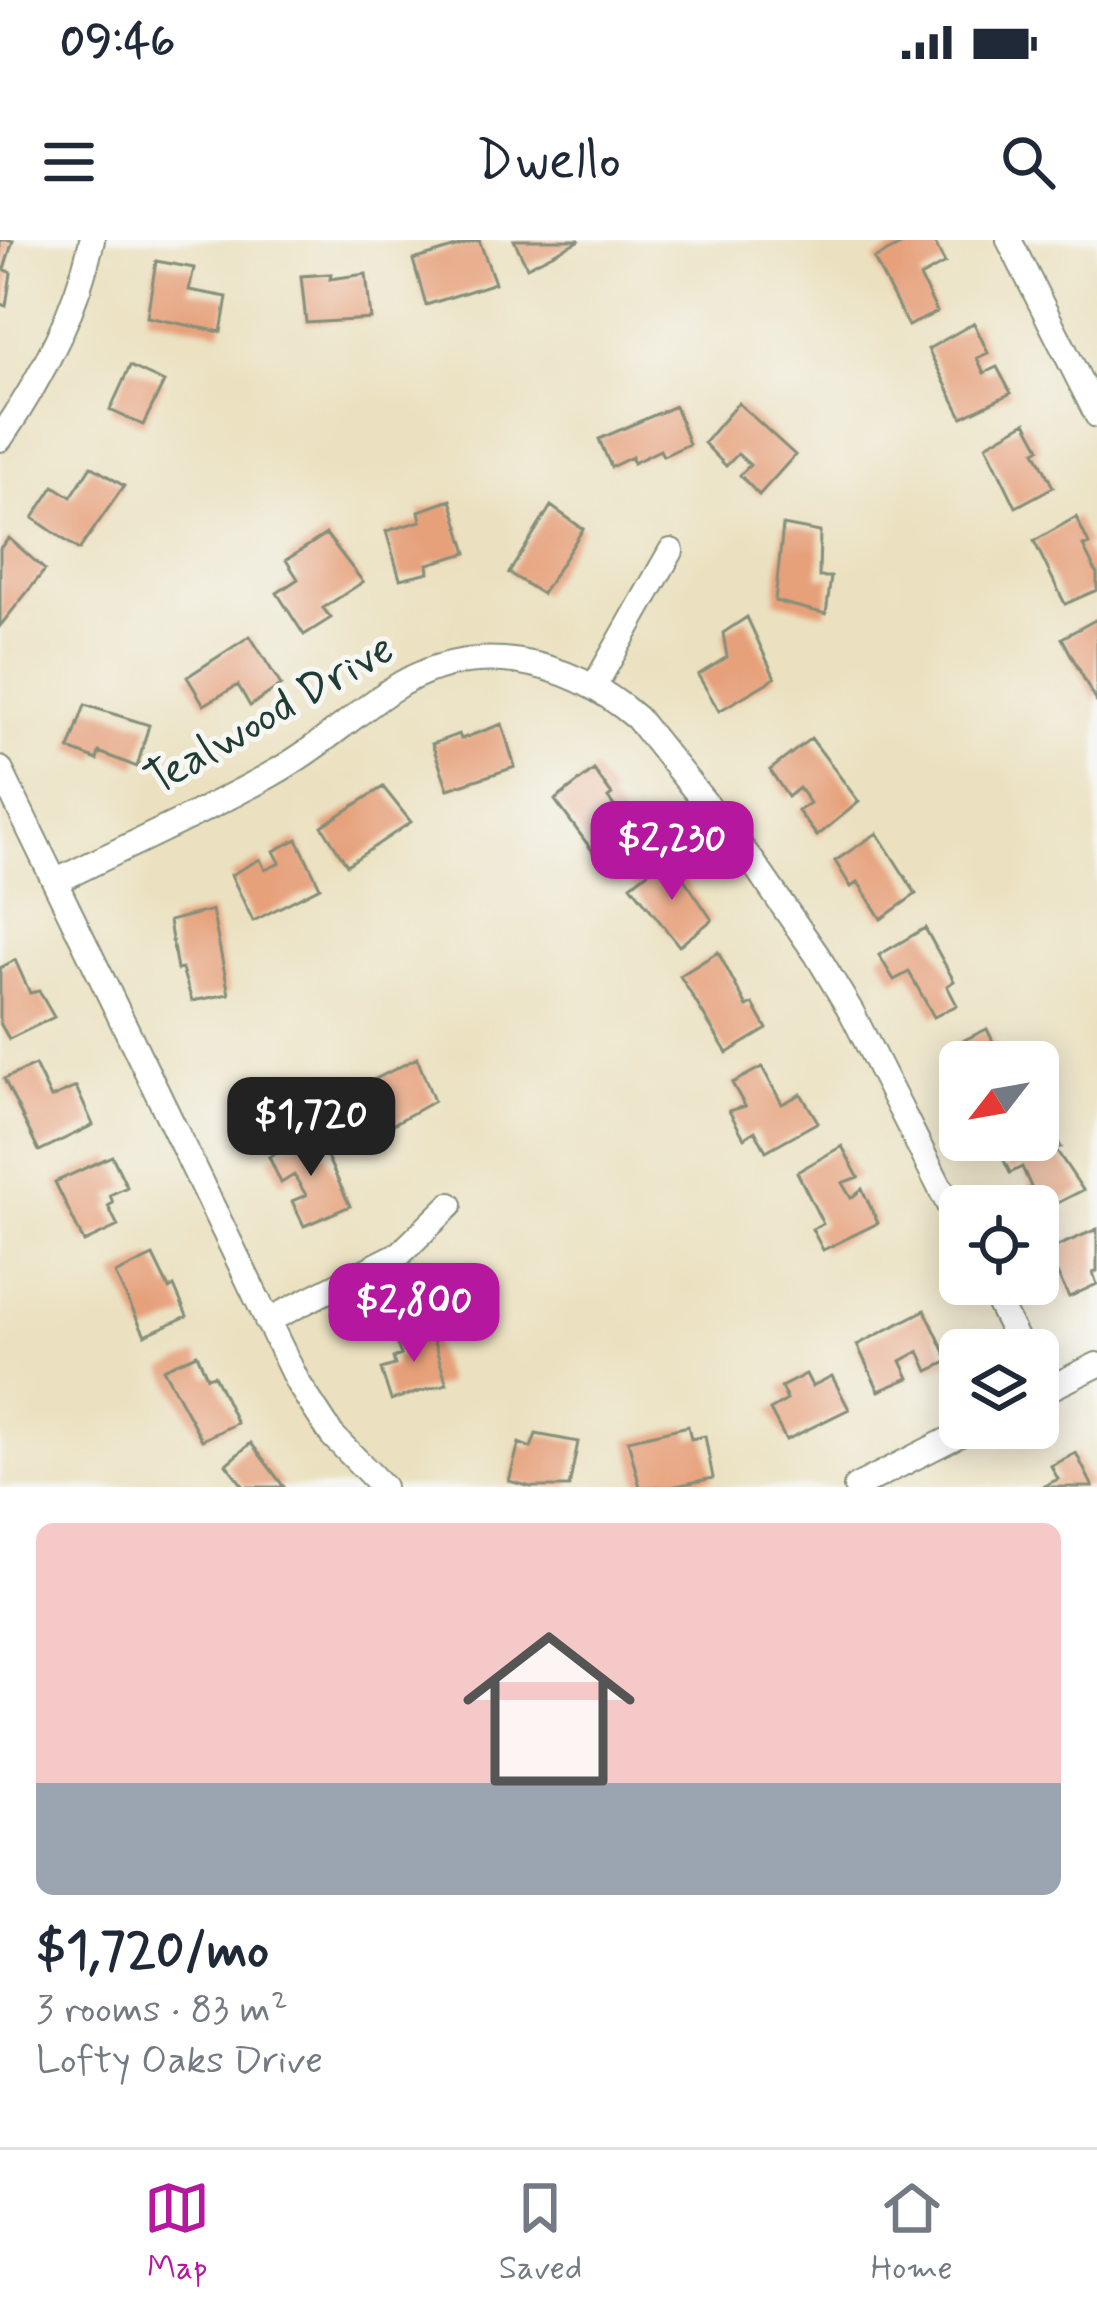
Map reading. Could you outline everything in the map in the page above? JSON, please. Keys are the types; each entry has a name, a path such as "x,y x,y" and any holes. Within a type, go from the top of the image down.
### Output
{"street":[{"path":"0,440 39,378 67,317 92,240"},
{"path":"1009,240 1097,415"},
{"path":"595,685 671,551"},
{"name":"Tealwood Drive","path":"55,882 272,775 392,690 431,670 474,660 515,660 555,668 595,685 649,731 792,917 852,1013 939,1185"},
{"path":"0,769 314,1411 348,1454 383,1487"},
{"path":"267,1321 401,1252 450,1205"},
{"path":"1059,1381 1097,1365"},
{"path":"856,1487 939,1445"}],"building":[{"path":"0,240 13,240 4,269 11,273 6,306 0,304"},
{"path":"479,240 495,283 426,305 413,260"},
{"path":"514,240 580,240 527,267"},
{"path":"910,240 933,240 945,263 920,277 937,312 908,326 874,259"},
{"path":"156,261 194,268 189,290 227,297 221,332 147,317"},
{"path":"331,274 330,279 366,274 371,319 306,323 301,276"},
{"path":"974,323 988,353 977,358 984,373 997,367 1011,393 962,417 928,349"},
{"path":"130,366 164,382 143,425 110,410"},
{"path":"738,403 795,455 759,495 740,475 750,465 738,454 726,466 704,443"},
{"path":"675,406 689,444 663,456 660,450 611,467 599,439"},
{"path":"1026,422 1053,487 1016,507 986,445"},
{"path":"91,466 124,486 79,550 33,518 54,486 71,497"},
{"path":"451,500 467,553 428,564 429,572 400,579 386,531 421,521 419,511"},
{"path":"551,506 583,529 542,594 509,573"},
{"path":"1076,517 1089,544 1083,546 1097,574 1097,590 1065,604 1034,541"},
{"path":"783,525 820,532 819,577 831,577 826,614 775,601"},
{"path":"326,534 363,582 323,608 331,618 304,635 277,593 298,579 286,560"},
{"path":"9,538 45,570 0,626 0,548"},
{"path":"747,617 775,678 719,711 698,675 727,657 723,633"},
{"path":"1097,619 1097,703 1062,638"},
{"path":"250,636 281,685 250,706 238,685 204,705 187,677"},
{"path":"85,705 149,725 137,767 99,752 97,760 69,749"},
{"path":"502,724 515,767 448,789 432,744"},
{"path":"811,738 859,802 817,836 798,811 810,803 799,788 788,797 770,770"},
{"path":"594,770 635,834 599,860 555,800"},
{"path":"383,787 411,822 347,865 322,826"},
{"path":"877,833 916,894 881,919 858,882 851,887 835,861"},
{"path":"297,839 320,887 253,921 231,875 260,859 265,870 280,863 274,851"},
{"path":"663,860 673,877 680,873 712,920 679,946 631,885"},
{"path":"212,910 229,994 192,1001 182,969 177,970 169,921"},
{"path":"925,928 954,981 947,986 957,1005 934,1017 909,972 894,980 879,955"},
{"path":"718,952 747,1007 753,1004 767,1029 727,1053 680,976"},
{"path":"15,960 30,993 39,991 54,1017 9,1039 0,1023 0,968"},
{"path":"987,1029 993,1041 962,1041"},
{"path":"417,1058 434,1101 388,1127 384,1121 362,1134 344,1095"},
{"path":"35,1065 51,1098 76,1087 93,1125 39,1151 4,1079"},
{"path":"762,1067 782,1104 801,1094 818,1122 766,1151 755,1131 744,1138 729,1111 745,1106 732,1083"},
{"path":"316,1133 350,1206 304,1226 292,1201 306,1195 294,1175 281,1183 269,1157"},
{"path":"842,1146 858,1177 842,1183 851,1198 862,1189 878,1223 823,1250 812,1229 823,1224 797,1172"},
{"path":"1059,1154 1083,1190 1059,1202 1059,1185 1030,1185 1022,1167 1010,1173 1004,1161 1059,1161"},
{"path":"112,1156 127,1187 110,1195 113,1203 108,1206 118,1226 84,1242 55,1182"},
{"path":"1097,1229 1097,1271 1093,1273 1097,1284 1069,1297 1059,1277 1059,1245"},
{"path":"153,1256 187,1316 145,1335 115,1274"},
{"path":"925,1310 939,1340 939,1366 928,1371 919,1351 901,1361 909,1378 879,1391 857,1345"},
{"path":"429,1327 447,1384 391,1400 381,1369 395,1365 393,1358 401,1355 394,1336"},
{"path":"197,1354 207,1377 214,1375 237,1423 202,1440 163,1369"},
{"path":"806,1374 812,1386 832,1376 849,1409 786,1440 770,1410 787,1400 781,1387"},
{"path":"688,1426 691,1439 705,1436 713,1478 671,1487 640,1487 628,1440"},
{"path":"536,1434 578,1442 569,1487 531,1487 509,1481 519,1443 531,1448"},
{"path":"251,1443 284,1487 244,1487 226,1464"},
{"path":"1076,1453 1093,1487 1042,1487 1058,1479 1051,1466"}]}
